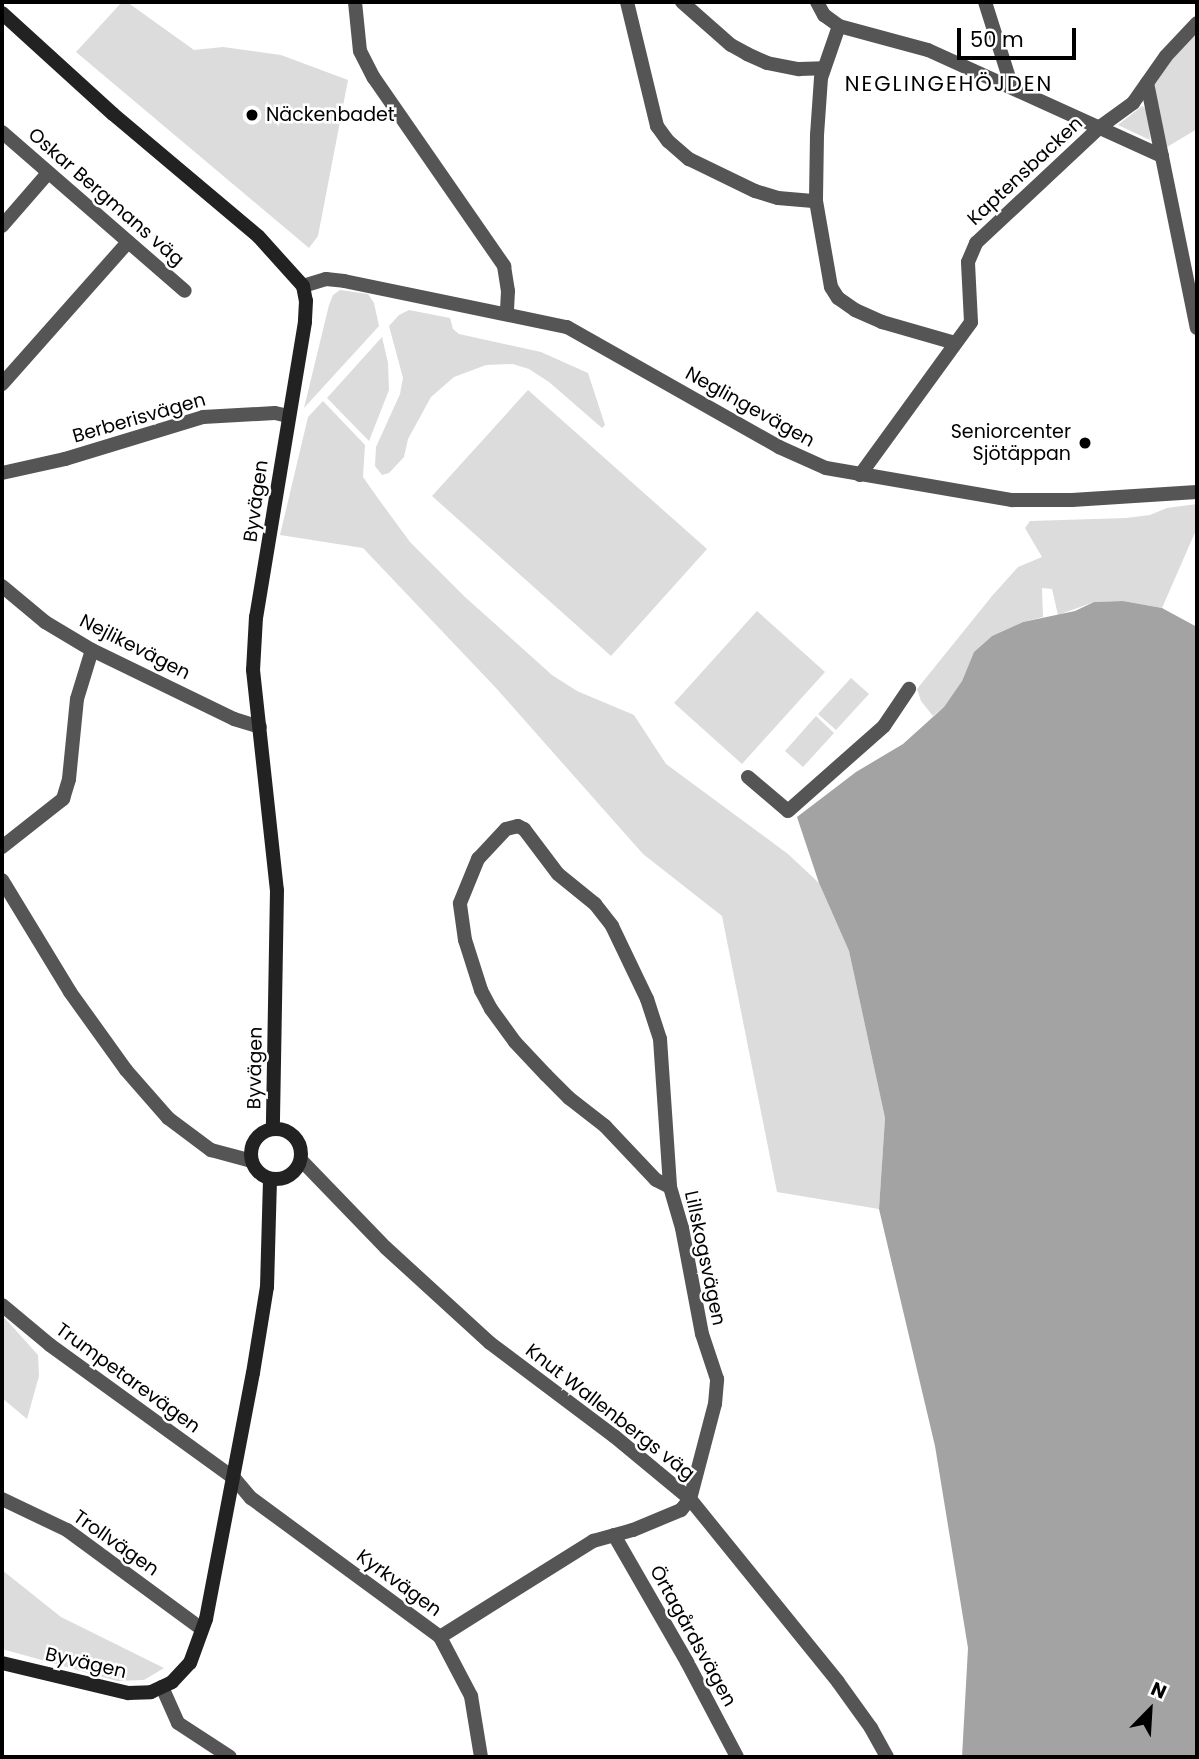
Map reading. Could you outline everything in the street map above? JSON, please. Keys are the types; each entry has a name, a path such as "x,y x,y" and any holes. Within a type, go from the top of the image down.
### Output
{"street":[{"path":"355,2 360,51 374,78 504,266 508,291 507,313"},
{"path":"627,2 657,126 668,141 689,159 755,191 778,198 816,201"},
{"path":"682,2 731,45 747,54 768,63 799,69 823,68"},
{"path":"817,2 824,15 839,26 928,50 1162,156"},
{"path":"985,2 1012,87"},
{"path":"2,13 113,114 258,236 303,286"},
{"name":"Kaptensbacken","path":"860,475 973,316 968,262 976,243 1100,127 1133,103 1166,57 1197,23"},
{"path":"839,26 823,68 817,135 816,201 831,287 838,298 855,310 882,322 956,343"},
{"path":"1147,83 1197,328"},
{"name":"Oskar Bergmans väg","path":"2,132 185,291"},
{"path":"2,226 48,173"},
{"path":"2,384 128,242"},
{"name":"Neglingevägen","path":"303,286 326,279 344,281 556,324 586,335 787,451 826,468 1013,500 1072,500 1197,492"},
{"name":"Byvägen","path":"273,1129 277,890 253,670 256,617 305,322 306,301 303,286"},
{"name":"Berberisvägen","path":"2,473 65,459 203,418 275,413 288,416"},
{"name":"Nejlikevägen","path":"2,586 45,622 92,650 234,719 260,726"},
{"path":"2,847 62,799 69,779 77,699 83,671 92,650"},
{"path":"748,776 788,811 884,726 909,689"},
{"name":"Lillskogsvägen","path":"670,1187 656,1180 605,1126 569,1098 546,1075 515,1042 481,990 465,940 460,903 478,859 506,829 518,826 524,829 558,874 596,904 612,926 647,999 660,1039 670,1187 682,1228 702,1334 717,1379 715,1404 690,1499"},
{"path":"2,880 70,992 126,1070 168,1118 211,1150 252,1161 260,1173 270,1179 284,1178 292,1174 301,1160"},
{"name":"Byvägen","path":"252,1161 256,1139 273,1129 290,1133 296,1139 301,1160"},
{"name":"Knut Wallenbergs väg","path":"301,1160 386,1248 489,1343 614,1436 690,1499 838,1682 872,1728 887,1757"},
{"path":"230,1757 178,1723 162,1687 172,1682 190,1662 202,1629 234,1478 267,1287 270,1179"},
{"name":"Trumpetarevägen","path":"2,1305 50,1345 234,1478"},
{"name":"Kyrkvägen","path":"234,1478 251,1498 440,1637 471,1696 481,1757"},
{"name":"Trollvägen","path":"2,1499 67,1530 202,1629"},
{"path":"440,1637 593,1541 681,1510 690,1499"},
{"name":"Örtagårdsvägen","path":"614,1535 737,1757"},
{"name":"Byvägen","path":"2,1662 128,1693 151,1692 162,1687"}],"shaded area":[{"path":"122,2 127,2 194,50 223,47 281,55 348,80 318,236 309,248 76,52"},
{"path":"1197,32 1197,129 1167,147 1153,87 1156,77"},
{"path":"1142,106 1148,110 1150,140 1118,125"},
{"path":"340,290 368,294 374,303 379,326 304,408 329,305 333,295"},
{"path":"409,310 450,318 453,329 459,334 541,352 588,373 605,425 602,428 549,382 529,369 513,364 486,365 454,377 431,397 408,439 404,457 389,473 382,475 375,466 376,447 400,394 403,378 389,326 399,315"},
{"path":"382,337 388,363 389,390 369,441 327,398"},
{"path":"528,390 707,549 611,656 432,496"},
{"path":"323,401 365,445 363,477 377,497 410,542 465,597 552,675 577,691 634,715 666,764 788,854 819,883 849,951 885,1118 879,1209 777,1192 722,916 643,854 496,688 363,548 280,535 308,417"},
{"path":"1197,504 1197,528 1162,608 1123,601 1094,602 1058,615 1052,589 1042,588 1043,617 1023,622 992,636 974,652 962,681 944,707 933,716 921,701 917,689 992,596 1018,567 1042,557 1025,528 1030,521 1126,518"},
{"path":"1123,601 1162,608 1197,627 1197,1757 962,1757 968,1648 935,1446 879,1209 885,1118 849,951 819,883 797,817 856,772 903,744 944,707 962,681 974,652 992,636 1023,622 1075,611 1094,602"},
{"path":"757,611 825,672 742,764 674,703"},
{"path":"851,678 869,694 836,730 818,714"},
{"path":"816,716 834,733 803,767 785,751"},
{"path":"2,1315 38,1355 39,1376 27,1419 2,1398"},
{"path":"2,1570 61,1617 164,1668 144,1680 117,1681 2,1649"}],"place":[{"name":"Näckenbadet","path":"252,115"},
{"name":"Seniorcenter Sjötäppan","path":"1085,443"}],"district":[{"name":"NEGLINGEHÖJDEN","path":"949,84"}]}
